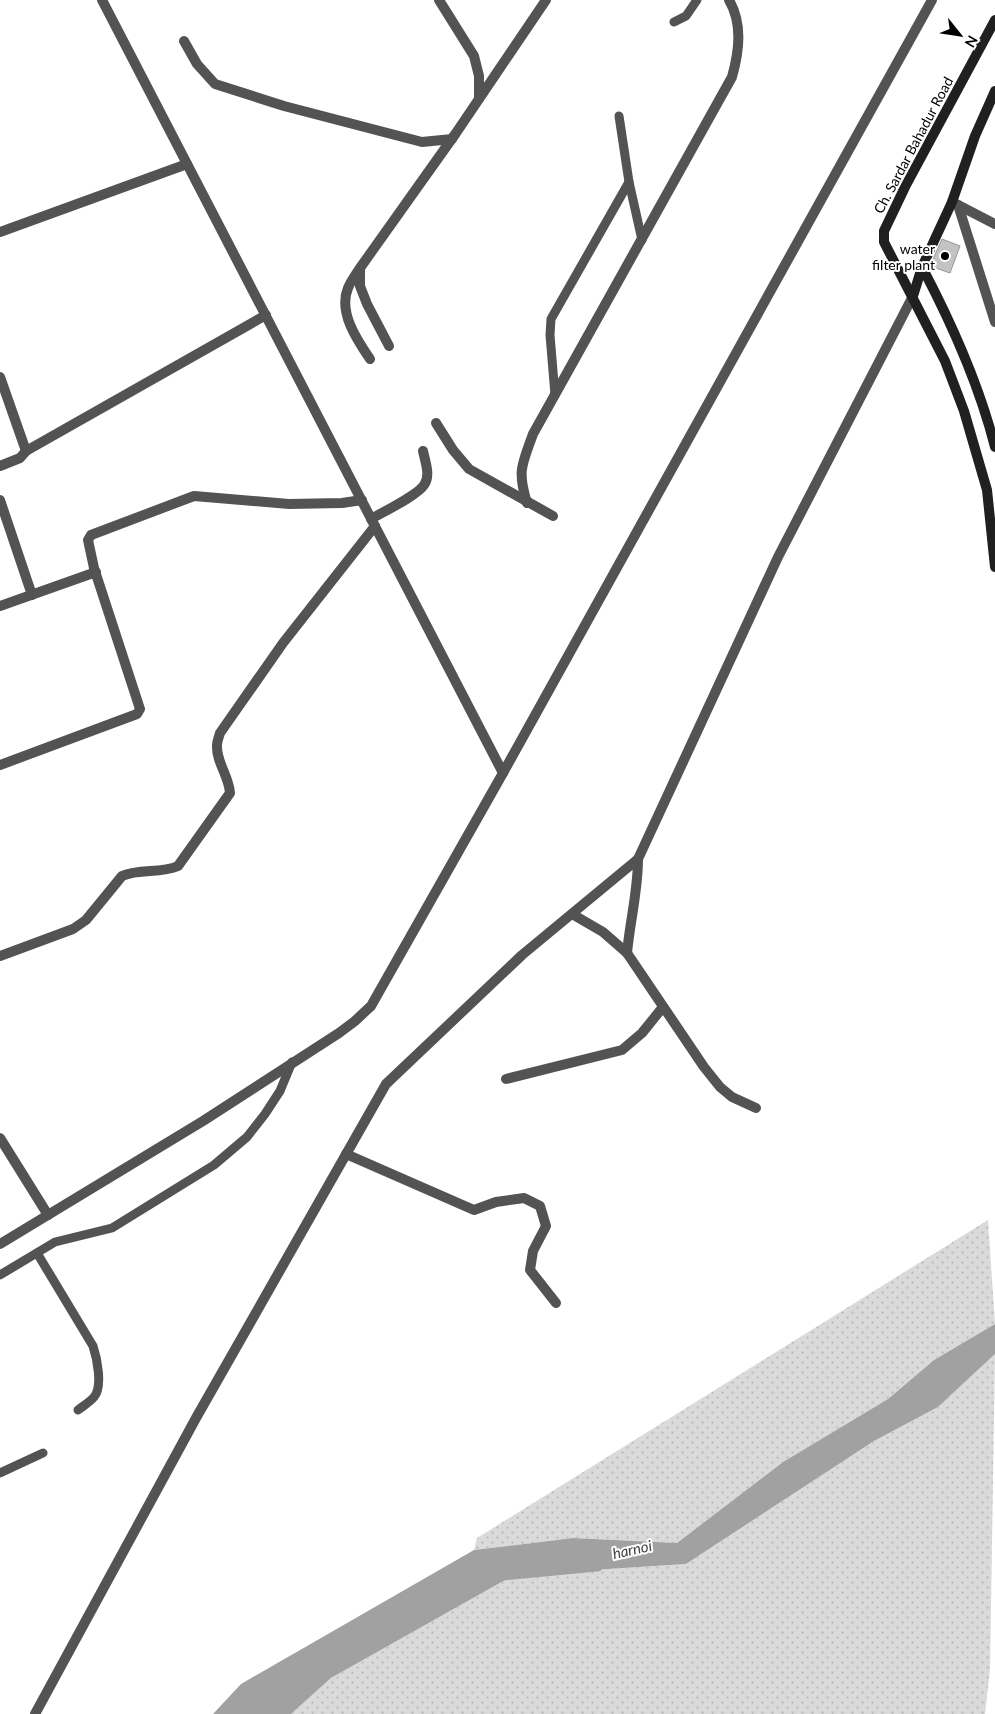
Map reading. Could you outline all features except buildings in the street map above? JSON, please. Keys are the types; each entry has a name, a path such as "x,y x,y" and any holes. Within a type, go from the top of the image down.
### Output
{"main road":[{"name":"Ch. Sardar Bahadur Road","path":"995,20 905,187 884,231 884,242 945,361 975,445 987,490 995,567"},
{"path":"913,296 922,266 955,204 975,136 995,92"},
{"path":"922,266 951,323 995,447"}],"street":[{"path":"102,0 503,773"},
{"path":"438,0 474,56 479,76 479,99"},
{"path":"370,359 356,338 344,307 348,289 360,268 452,139 546,0"},
{"path":"527,503 521,479 521,466 533,434 732,77 737,59 739,31 732,6 728,0"},
{"path":"0,1244 203,1121 356,1020 371,1006 503,773 932,0"},
{"path":"184,42 197,64 216,84 284,106 422,142 452,139"},
{"path":"0,232 187,164"},
{"path":"955,204 995,224"},
{"path":"955,204 995,322"},
{"path":"360,268 360,286 367,304 389,346"},
{"path":"35,1714 196,1418 386,1084 522,955 638,858 778,557 913,296"},
{"path":"0,466 20,458 26,452 266,316"},
{"path":"0,377 26,452"},
{"path":"436,423 452,450 469,469 553,516"},
{"path":"0,956 73,929 86,920 122,876 131,872 168,870 178,866 230,792 229,783 219,760 217,746 220,733 283,643 373,522 424,485 428,472 423,451"},
{"path":"0,765 137,714 140,709 96,572 88,540 91,535 194,496 289,504 342,503 362,500"},
{"path":"0,500 32,595"},
{"path":"0,606 96,572"},
{"path":"627,953 629,931 638,885 638,858"},
{"path":"572,914 603,932 627,953 720,1087 732,1097 756,1108"},
{"path":"506,1079 622,1050 642,1033 663,1007"},
{"path":"0,1138 48,1215"},
{"path":"346,1154 474,1210 496,1202 524,1198 540,1206 546,1226 533,1251 530,1270 556,1303"}],"lane":[{"path":"674,22 686,16 697,0"},
{"path":"619,116 629,182 642,240"},
{"path":"555,395 550,335 552,319 629,182"},
{"path":"0,1276 55,1242 112,1228 214,1165 247,1137 265,1114 280,1091 292,1062"},
{"path":"37,1253 93,1346 98,1362 98,1388 95,1396 78,1410"},
{"path":"0,1473 43,1453"}],"shaded area":[{"path":"988,1220 995,1324 934,1360 888,1399 783,1462 677,1543 573,1538 474,1550 477,1538"},
{"path":"995,1354 990,1670 985,1714 291,1714 331,1678 514,1575 686,1564 874,1441 938,1407"}],"water":[{"path":"995,1324 995,1354 938,1407 874,1441 686,1564 514,1575 331,1678 291,1714 213,1714 241,1684 474,1550 573,1538 677,1543 783,1462 888,1399 934,1360"}],"waterway":[{"name":"harnoi","path":"504,1578 599,1569"}],"place":[{"name":"water filter plant","path":"945,256"}]}
